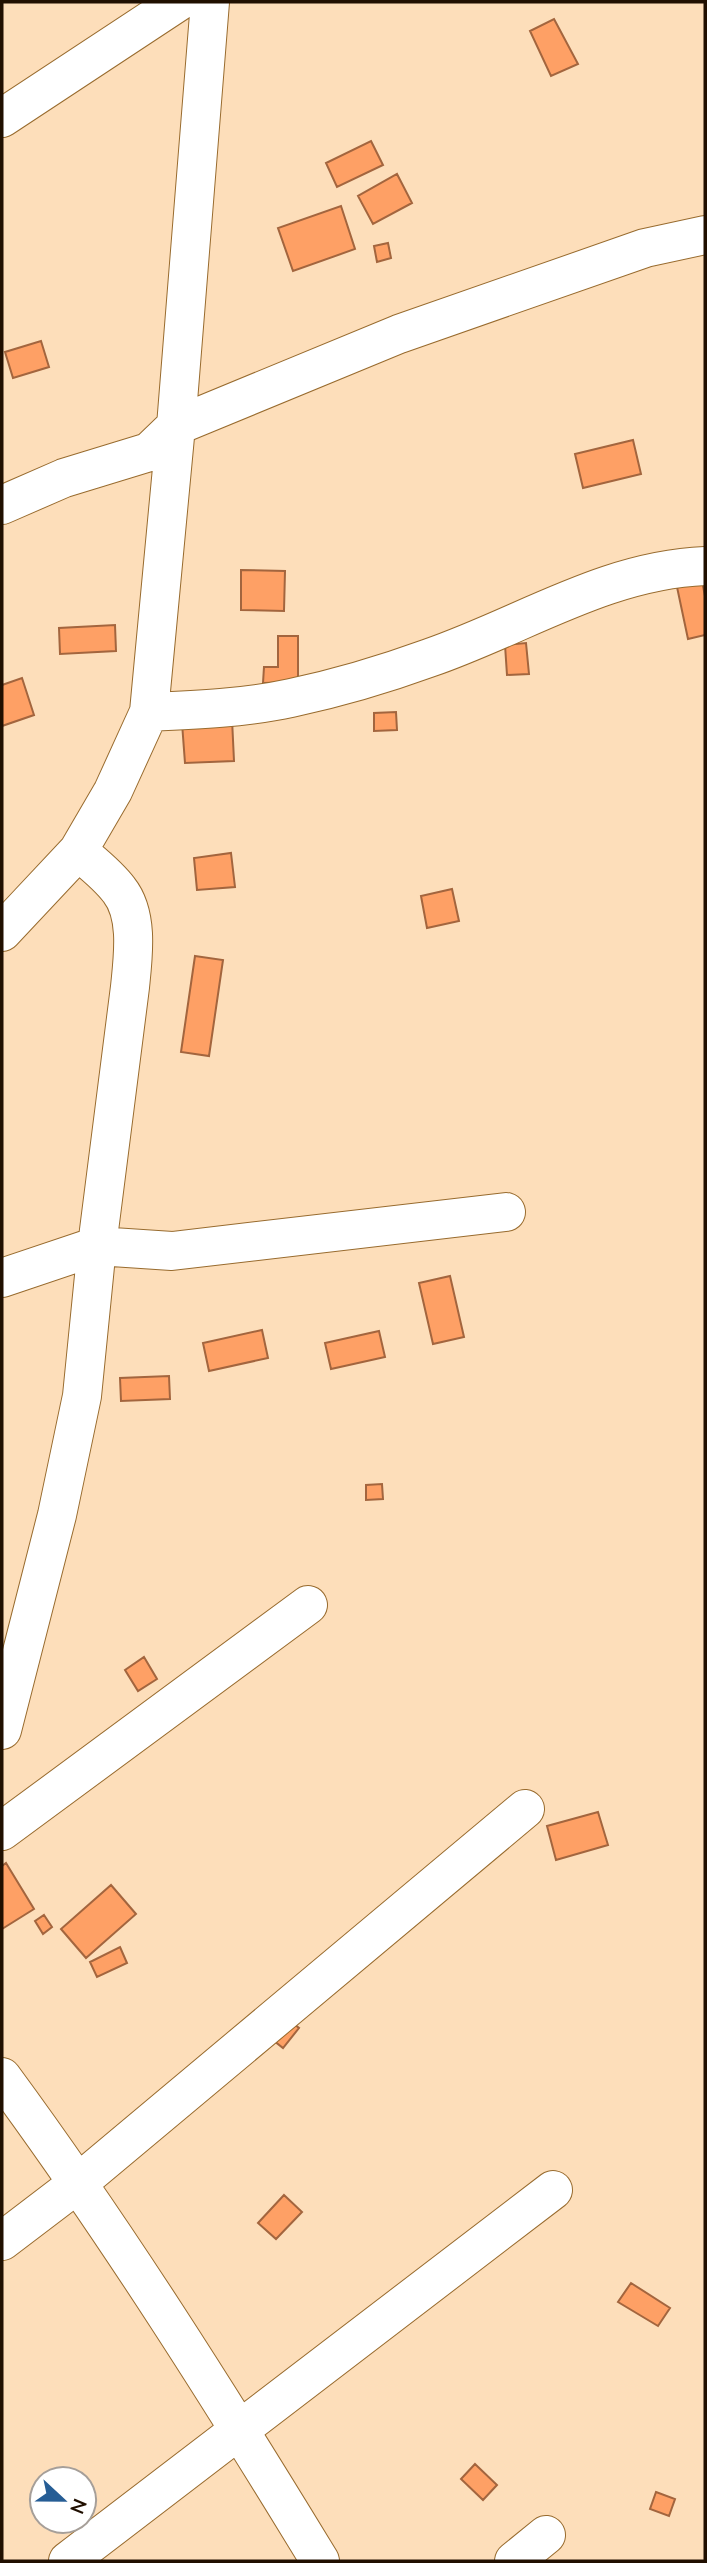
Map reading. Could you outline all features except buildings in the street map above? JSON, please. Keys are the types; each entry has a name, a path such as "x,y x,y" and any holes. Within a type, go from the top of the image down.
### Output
{"street":[{"path":"2,118 178,2"},
{"path":"2,932 79,851 113,791 149,712 176,426 210,2"},
{"path":"2,505 64,478 149,452 176,426 399,334 645,248 705,235"},
{"path":"149,712 220,709 291,698 430,658 505,628 575,595 632,578 705,566"},
{"path":"2,1730 57,1515 82,1396 97,1246 130,987 132,929 128,906 120,890 79,851"},
{"path":"2,1278 97,1246 172,1251 506,1212"},
{"path":"2,1830 309,1605"},
{"path":"2,2241 77,2185 525,1809"},
{"path":"2,2077 50,2142 240,2429 320,2561"},
{"path":"68,2561 553,2190"},
{"path":"514,2561 546,2535"}]}
